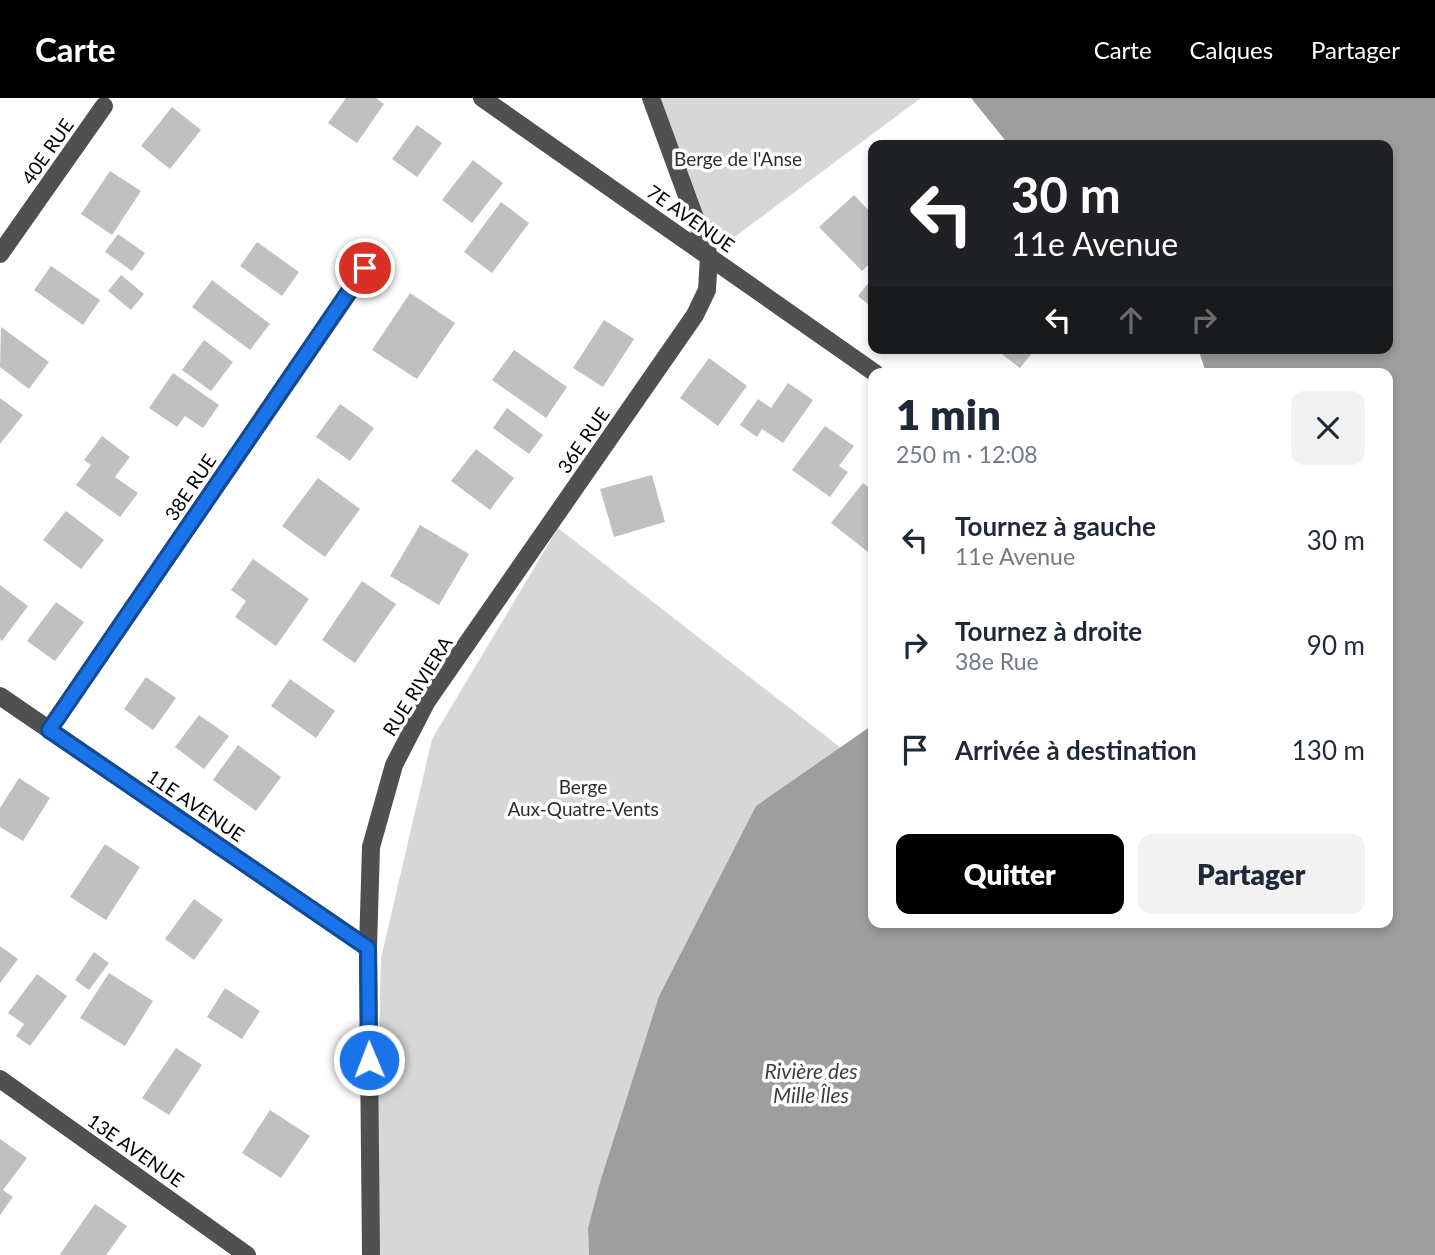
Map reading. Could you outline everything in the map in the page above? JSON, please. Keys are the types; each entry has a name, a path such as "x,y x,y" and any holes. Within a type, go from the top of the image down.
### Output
{"street":[{"name":"7E AVENUE","path":"482,98 868,368"},
{"path":"651,98 709,256"},
{"name":"40E RUE","path":"0,254 104,106"},
{"name":"36E RUE","path":"470,639 695,315 708,290 709,256"},
{"name":"38E RUE","path":"49,730 365,268"},
{"name":"RUE RIVIERA","path":"371,1255 368,948 371,847 394,765 427,701 470,639"},
{"name":"11E AVENUE","path":"0,696 368,948"},
{"name":"13E AVENUE","path":"0,1079 247,1255"}],"green space":[{"name":"Berge de l'Anse","path":"651,98 921,98 709,256"},
{"name":"Berge Aux-Quatre-Vents","path":"558,528 841,748 756,807 659,996 600,1182 588,1228 589,1255 374,1255 381,958 432,739"}],"water":[{"name":"Rivière des Mille Îles","path":"971,98 1435,98 1435,1255 589,1255 588,1228 600,1182 659,996 756,806 868,728 868,928 1393,928 1393,368 1204,368 1200,354 1393,354 1393,140 1005,140"}],"building":[{"path":"346,98 376,98 384,104 357,143 328,123"},
{"path":"172,107 201,130 170,169 141,146"},
{"path":"417,125 442,143 417,177 392,159"},
{"path":"473,160 503,183 472,223 442,200"},
{"path":"110,171 141,191 112,235 81,214"},
{"path":"854,195 868,210 868,265 862,271 819,227"},
{"path":"501,202 529,223 492,273 464,252"},
{"path":"118,234 145,253 132,271 105,252"},
{"path":"257,242 299,272 282,296 240,266"},
{"path":"51,266 100,300 83,325 34,290"},
{"path":"121,275 144,294 131,310 108,291"},
{"path":"212,280 270,324 250,350 192,307"},
{"path":"868,283 868,304 858,296"},
{"path":"410,293 455,323 417,379 372,350"},
{"path":"604,320 634,339 603,387 573,368"},
{"path":"1,327 49,362 29,389 0,367"},
{"path":"204,340 233,362 211,391 182,370"},
{"path":"514,350 567,387 546,418 492,380"},
{"path":"1002,354 1031,354 1020,368"},
{"path":"709,358 747,386 718,426 680,398"},
{"path":"173,373 219,405 203,428 185,416 177,427 149,408"},
{"path":"788,383 813,400 783,443 762,429 757,437 740,425 758,399 771,408"},
{"path":"0,398 23,415 0,444"},
{"path":"340,404 374,428 350,461 316,437"},
{"path":"507,408 543,435 529,454 493,428"},
{"path":"825,426 854,446 839,466 848,472 830,497 792,470"},
{"path":"102,436 130,457 115,477 138,493 120,517 76,485 91,465 84,460"},
{"path":"476,449 514,478 490,510 451,481"},
{"path":"652,475 665,522 614,537 600,489"},
{"path":"318,478 360,509 325,557 282,526"},
{"path":"863,483 868,487 868,552 831,523"},
{"path":"66,511 104,540 81,569 43,540"},
{"path":"420,525 469,554 439,605 390,576"},
{"path":"253,559 309,599 276,646 235,617 246,601 231,590"},
{"path":"362,581 396,604 355,663 322,640"},
{"path":"0,585 28,606 2,641 0,639"},
{"path":"56,602 84,622 55,661 27,641"},
{"path":"146,677 176,698 153,730 124,709"},
{"path":"290,679 335,711 316,738 271,706"},
{"path":"199,715 229,736 204,769 175,747"},
{"path":"238,745 281,777 256,811 213,780"},
{"path":"19,778 50,798 23,841 0,827 0,808"},
{"path":"105,844 140,867 106,920 70,897"},
{"path":"194,899 223,920 194,960 165,939"},
{"path":"0,946 18,959 0,983"},
{"path":"94,952 109,963 89,990 75,980"},
{"path":"109,973 153,1001 125,1046 80,1018"},
{"path":"37,974 67,996 30,1046 16,1036 24,1024 8,1013"},
{"path":"225,988 260,1011 242,1039 207,1017"},
{"path":"176,1048 202,1065 169,1115 142,1098"},
{"path":"270,1110 310,1136 281,1178 242,1153"},
{"path":"0,1139 27,1158 3,1190 13,1197 0,1215"},
{"path":"95,1204 127,1226 106,1255 60,1254"}],"route":[{"path":"365,268 49,730 368,948 369,1060"}]}
